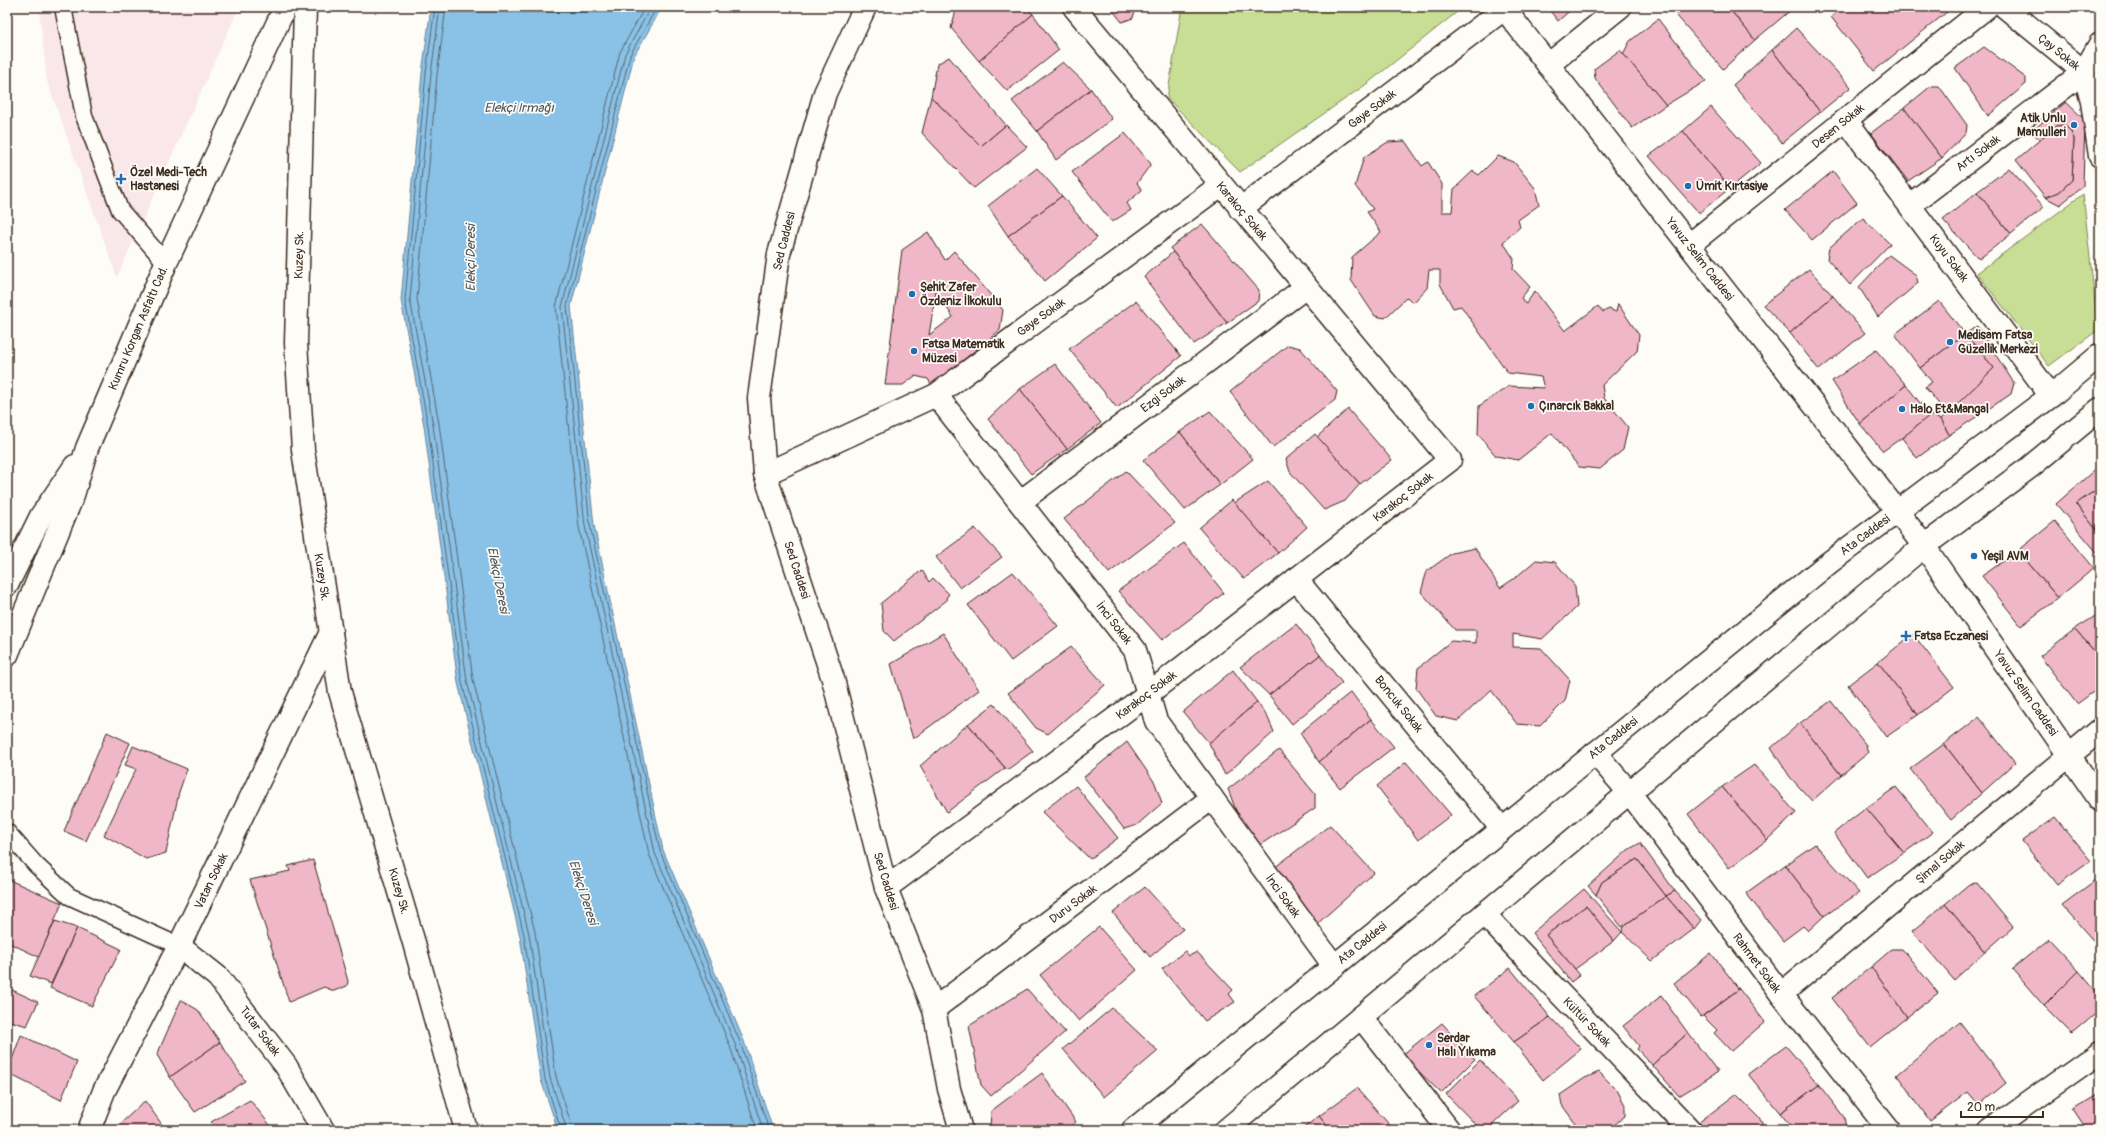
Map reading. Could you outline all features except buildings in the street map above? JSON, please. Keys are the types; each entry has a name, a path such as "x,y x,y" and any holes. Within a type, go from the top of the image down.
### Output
{"street":[{"name":"Kumru Korgan Asfaltı Cad.","path":"7,655 73,495 87,448 166,263 285,7"},
{"name":"Kuzey Sk.","path":"305,7 296,343 303,450 340,692 414,943 466,1130"},
{"name":"Sed Caddesi","path":"865,7 825,93 779,254 759,398 764,474 796,563 833,679 886,888 934,1009 949,1089 961,1130"},
{"name":"Karakoç Sokak","path":"886,888 1148,694 1450,460 1240,209 1074,7"},
{"path":"1548,65 1620,7"},
{"name":"Desen Sokak","path":"1689,245 1987,7"},
{"name":"Çay Sokak","path":"2006,7 2084,72 2092,102 2100,156"},
{"name":"Gaye Sokak","path":"1240,209 1504,8"},
{"name":"Yavuz Selim Caddesi","path":"1504,8 1924,546 2100,800"},
{"path":"2084,72 2100,44"},
{"name":"Artı Sokak","path":"1910,206 2084,72"},
{"name":"Kuyu Sokak","path":"1846,120 2051,396"},
{"name":"Gaye Sokak","path":"764,474 936,395 1221,185"},
{"name":"Ezgi Sokak","path":"1020,502 1306,287"},
{"name":"Ata Caddesi","path":"1133,1130 1830,562 2051,396 2100,354"},
{"name":"İnci Sokak","path":"936,395 1135,650 1156,721 1334,966"},
{"path":"1226,1130 1924,546 2030,467 2100,409"},
{"path":"7,584 41,516 87,448"},
{"name":"Boncuk Sokak","path":"1296,579 1502,829"},
{"name":"Vatan Sokak","path":"89,1130 104,1091 179,946 331,632"},
{"name":"Şimal Sokak","path":"1780,994 2100,730"},
{"name":"Rahmet Sokak","path":"1595,753 1629,792 1780,994 1889,1130"},
{"name":"Duru Sokak","path":"934,1009 1212,798"},
{"name":"Kültür Sokak","path":"1484,914 1690,1130"},
{"name":"Tutar Sokak","path":"179,946 218,977 286,1066 323,1130"},
{"path":"1361,1017 1449,1130"},
{"path":"1990,1130 2100,1052"}],"lane":[{"path":"63,7 84,116 120,210 166,263"},
{"path":"7,832 36,865 69,896 179,946"}],"shaded area":[{"name":"Özel Medi-Tech Hastanesi","path":"39,7 239,7 117,277 47,81"}],"green space":[{"path":"1182,7 1453,7 1457,12 1368,83 1240,172 1167,98"},
{"path":"2083,194 2098,330 2049,366 1977,273"}],"water":[{"name":"Elekçi Irmağı","path":"431,7 662,7 634,56 571,306 594,525 663,850 744,1041 773,1130 558,1130 541,1080 520,936 458,683 424,426 401,300 422,73"}],"place":[{"name":"Atik Unlu Mamulleri","path":"2074,125"},
{"name":"Özel Medi-Tech Hastanesi","path":"121,179"},
{"name":"Ümit Kırtasiye","path":"1688,186"},
{"name":"Şehit Zafer Özdeniz İlkokulu","path":"912,294"},
{"name":"Medisam Fatsa Güzellik Merkezi","path":"1950,342"},
{"name":"Fatsa Matematik Müzesi","path":"914,351"},
{"name":"Çınarcık Bakkal","path":"1531,406"},
{"name":"Halo Et&Mangal","path":"1902,409"},
{"name":"Yeşil AVM","path":"1974,556"},
{"name":"Fatsa Eczanesi","path":"1906,636"},
{"name":"Serdar Halı Yıkama","path":"1429,1045"}],"water label":[{"name":"Elekçi Deresi","path":"470,258"},
{"name":"Elekçi Deresi","path":"499,580"},
{"name":"Elekçi Deresi","path":"584,892"}]}
